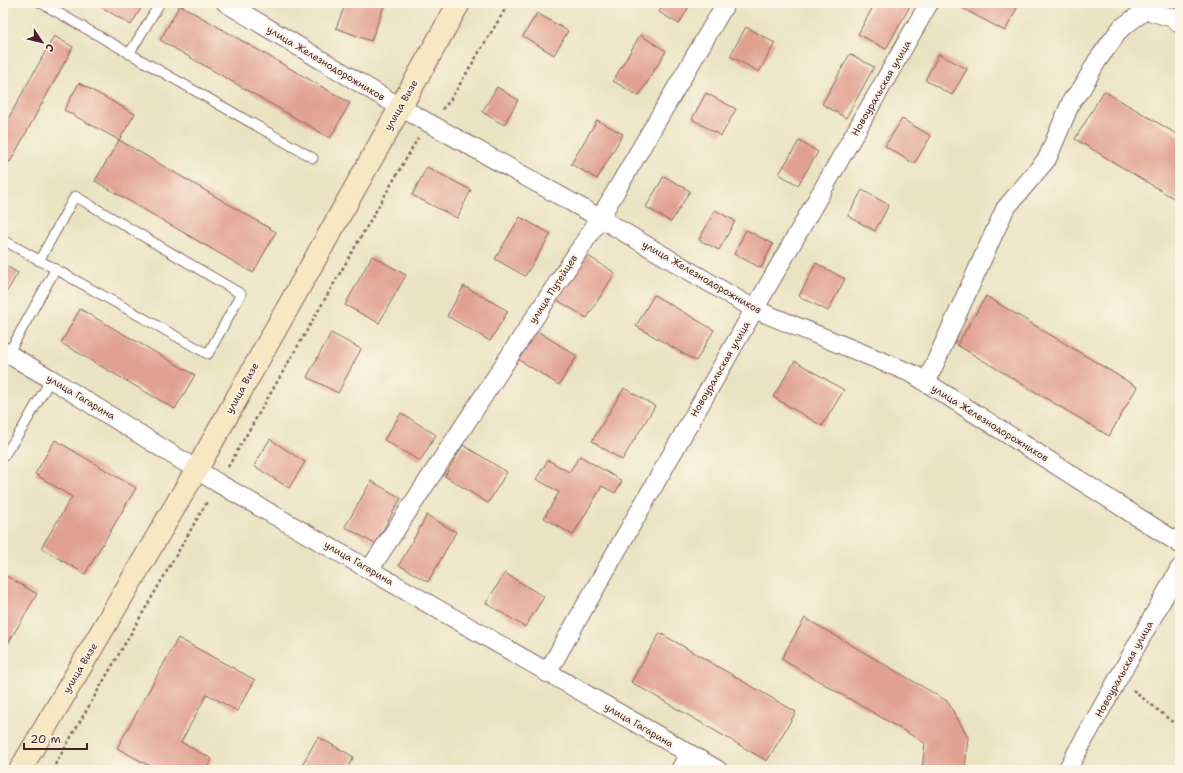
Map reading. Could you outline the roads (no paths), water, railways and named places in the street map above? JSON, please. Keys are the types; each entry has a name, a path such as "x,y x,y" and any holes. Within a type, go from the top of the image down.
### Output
{"street":[{"name":"улица Железнодорожников","path":"226,3 400,107 600,218 754,309 913,374 1180,544"},
{"name":"улица Визе","path":"20,770 197,469 459,3"},
{"name":"улица Путейцев","path":"370,569 600,218 726,3"},
{"name":"Новоуральская улица","path":"548,673 929,3"},
{"path":"926,383 1005,209 1047,159 1072,100 1082,88 1097,61 1121,28 1146,10 1172,18 1180,24"},
{"name":"улица Гагарина","path":"5,353 52,379 218,483 718,770"},
{"name":"Новоуральская улица","path":"1067,770 1180,568"},
{"path":"680,770 689,754"}],"lane":[{"path":"41,3 313,158"},
{"path":"129,54 160,3"},
{"path":"3,240 39,261 55,270 208,354 241,294 75,196 39,261"},
{"path":"5,353 55,270"},
{"path":"3,457 52,379"}]}
